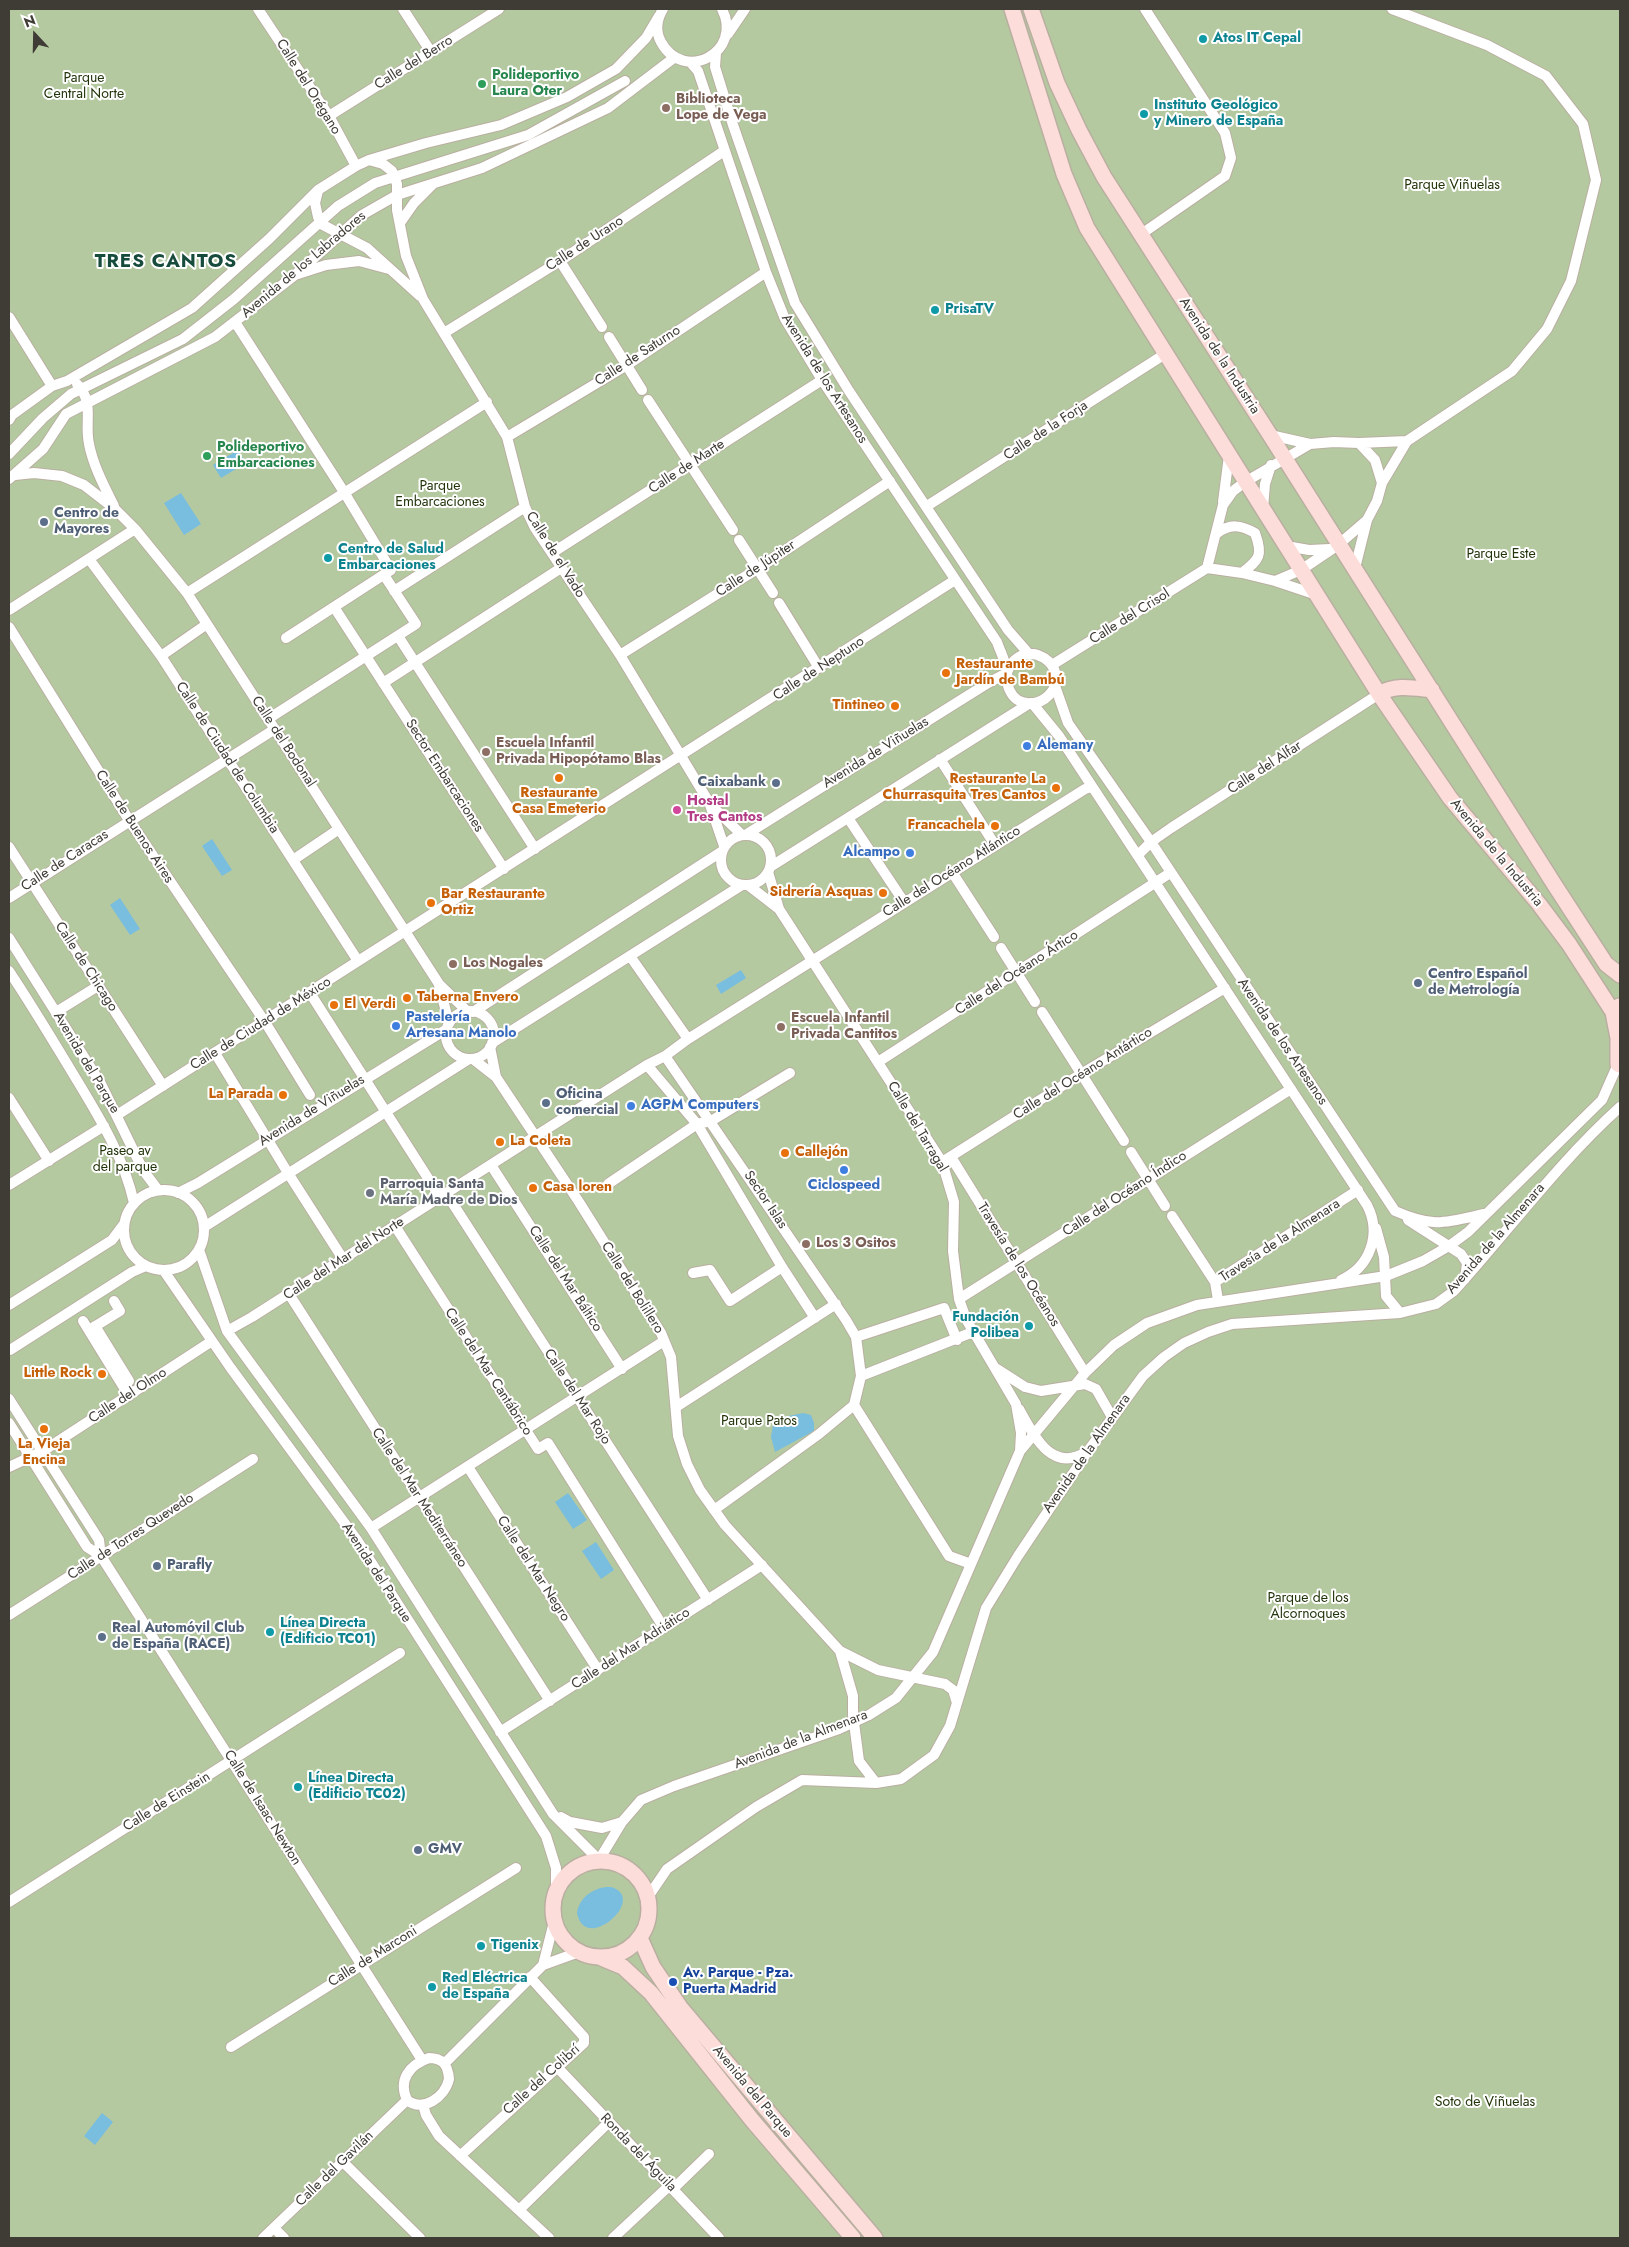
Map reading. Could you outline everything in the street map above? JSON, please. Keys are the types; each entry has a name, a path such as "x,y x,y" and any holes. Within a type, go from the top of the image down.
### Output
{"street":[{"name":"Calle del Orégano","path":"258,9 329,116 356,166"},
{"path":"403,9 431,52"},
{"name":"Calle del Berro","path":"329,116 499,9"},
{"path":"722,9 728,28 725,39"},
{"path":"661,12 657,28 659,40 665,50 674,58 690,62 708,58 716,53 735,20 745,9"},
{"name":"Avenida de la Industria","path":"1012,9 1064,174 1086,228 1379,694 1450,798 1539,904 1616,1009"},
{"name":"Avenida de la Industria","path":"1031,9 1058,82 1079,130 1104,177 1270,435 1278,462 1335,546 1355,568 1585,932 1606,964 1620,976"},
{"path":"1140,234 1225,176 1231,158 1225,133 1145,9"},
{"path":"1355,568 1366,520 1377,501 1382,483 1407,441 1512,371 1547,329 1571,281 1596,180 1583,124 1546,76 1487,45 1392,9"},
{"path":"9,420 12,414 52,386 67,381 192,308 269,239 318,190 356,166 369,160 501,125 567,97 616,69 646,38 661,12"},
{"name":"Avenida de los Artesanos","path":"716,53 715,67 733,125 795,303 849,391 1008,630 1029,654"},
{"name":"Avenida de los Labradores","path":"11,476 42,449 66,414 214,337 295,275 362,215 398,194 482,168 608,108 674,58"},
{"name":"Avenida de los Artesanos","path":"690,62 698,70 766,272 785,319 822,380 997,642 1007,673"},
{"path":"9,454 57,404 81,389 183,339 234,299 321,222 361,190 375,183 528,135 625,82"},
{"name":"Calle de Urano","path":"444,333 560,261 724,151"},
{"path":"369,160 383,164 392,170 398,194 400,223 406,256 423,299"},
{"path":"400,223 414,203 434,183"},
{"path":"318,190 315,204 321,222 367,248 423,299"},
{"path":"295,275 326,265 359,261 390,269"},
{"path":"560,261 602,327"},
{"name":"Calle de Saturno","path":"507,437 627,365 766,272"},
{"name":"Calle de el Vado","path":"423,299 507,437 525,507 535,528 620,655 709,802"},
{"path":"10,320 52,386"},
{"path":"235,322 344,492 391,570 286,638"},
{"path":"609,337 642,390"},
{"name":"Calle de la Forja","path":"927,506 1165,354"},
{"name":"Calle de Marte","path":"552,553 822,380"},
{"path":"67,381 77,384 86,394 87,402"},
{"path":"648,400 733,530"},
{"name":"Calle del Bodonal","path":"87,402 88,442 99,476 115,509"},
{"path":"187,593 487,402"},
{"path":"1270,435 1310,444 1407,441"},
{"path":"1359,443 1375,460 1382,483"},
{"path":"1223,505 1233,491 1245,482 1310,444"},
{"path":"1229,456 1223,505 1207,568 1242,573 1275,581 1317,595"},
{"path":"1262,508 1265,484 1278,462"},
{"name":"Calle del Bodonal","path":"11,476 62,476 84,485 115,509 135,529 187,593 439,984 470,1012"},
{"name":"Calle de Júpiter","path":"620,655 757,569 890,481"},
{"path":"394,591 525,507"},
{"path":"1275,581 1301,570 1335,546 1366,520"},
{"path":"1216,534 1225,527 1241,525 1256,533 1261,548 1256,562 1242,573"},
{"path":"9,610 135,529"},
{"path":"739,540 773,593"},
{"path":"1286,546 1309,550 1335,546"},
{"name":"Calle de Ciudad de Columbia","path":"89,559 161,656 358,961"},
{"path":"383,683 561,568"},
{"name":"Calle del Crisol","path":"1052,665 1207,568"},
{"path":"268,719 416,624 384,575"},
{"name":"Calle de Neptuno","path":"682,757 955,580"},
{"path":"779,603 820,668"},
{"name":"Sector Embarcaciones","path":"334,607 504,869"},
{"path":"161,656 207,624"},
{"name":"Calle de Buenos Aires","path":"9,627 129,820 265,1022 310,1094"},
{"path":"398,636 535,849"},
{"path":"204,1227 386,1111 471,1059 480,1057 491,1045 630,956 745,885 760,881 769,869 940,759 1031,703 1044,700 1055,686 1055,672 1052,665 1042,656 1029,654 1013,662 1007,673 1006,681 1013,696 1018,700 1031,703"},
{"name":"Avenida de Viñuelas","path":"744,834 1007,673"},
{"name":"Avenida de los Artesanos","path":"1055,686 1068,723 1151,842 1395,1211 1461,1254 1467,1263 1465,1280"},
{"path":"1379,694 1387,689 1401,687 1432,690"},
{"name":"Calle del Alfar","path":"1151,842 1379,694"},
{"name":"Avenida de los Artesanos","path":"1031,703 1059,736 1358,1190 1373,1217 1384,1257 1386,1296 1400,1313"},
{"name":"Calle de Caracas","path":"9,898 275,729"},
{"path":"405,932 682,757"},
{"path":"940,759 995,845"},
{"name":"Calle del Océano Atlántico","path":"813,962 904,902 1085,788 1092,787"},
{"path":"709,802 744,834"},
{"path":"709,802 723,849 720,859 723,872 728,878 745,885"},
{"path":"848,818 904,902"},
{"path":"293,860 339,829"},
{"path":"496,1077 471,1059 454,1054 448,1046 448,1026 460,1013 470,1012 723,849 734,837 744,834 754,836 766,844 770,852 769,869"},
{"path":"1138,855 1151,842"},
{"name":"Calle de Chicago","path":"9,847 163,1086"},
{"name":"Calle del Tarragal","path":"769,869 778,909"},
{"path":"952,872 994,937"},
{"path":"1155,883 1170,873"},
{"name":"Calle del Océano Ártico","path":"878,1062 1017,974 1155,883"},
{"name":"Calle del Tarragal","path":"745,885 778,909 878,1062 946,1160 954,1202 953,1251 959,1299 973,1332 1034,1434"},
{"name":"Calle de Ciudad de México","path":"118,1115 405,932"},
{"name":"Avenida del Parque","path":"9,938 118,1115 143,1170 158,1190"},
{"path":"1000,948 1035,1002"},
{"path":"630,956 688,1039"},
{"path":"535,1136 813,962"},
{"name":"Avenida del Parque","path":"9,971 41,1020 104,1126 122,1165 134,1202"},
{"name":"Calle del Bodonal","path":"439,984 448,1026"},
{"path":"56,1012 98,986"},
{"name":"Calle del Océano Antártico","path":"946,1160 1081,1074 1225,988"},
{"name":"Calle del Mar Rojo","path":"310,993 386,1111 577,1397 708,1600"},
{"path":"1616,1009 1619,1064"},
{"path":"470,1012 489,1021 493,1028 491,1045 496,1077"},
{"path":"1042,1012 1124,1141"},
{"name":"Avenida de Viñuelas","path":"178,1192 198,1183 448,1026"},
{"path":"215,1053 343,1259"},
{"name":"Sector Islas","path":"665,1056 836,1304 856,1337 861,1376 854,1405"},
{"name":"Avenida de la Almenara","path":"599,1860 622,1822 641,1800 674,1786 854,1722 896,1698 933,1652 1020,1451 1085,1373 1114,1345 1147,1323 1180,1310 1218,1300 1386,1276 1423,1261 1450,1246 1468,1232 1484,1214 1602,1100 1619,1064"},
{"name":"Sector Islas","path":"647,1065 697,1124 782,1267 815,1318"},
{"path":"608,1184 697,1124 711,1121 790,1073"},
{"name":"Calle del Bolillero","path":"496,1077 579,1202 661,1333 671,1357 678,1436 687,1464 700,1490 725,1525 840,1651"},
{"name":"Calle del Océano Índico","path":"959,1299 1291,1088"},
{"path":"9,1098 49,1161"},
{"name":"Avenida de la Almenara","path":"648,1897 667,1869 756,1807 802,1780 876,1783 900,1779 934,1755 950,1726 986,1608 1018,1556 1112,1417 1143,1376 1164,1357 1184,1343 1232,1324 1269,1320 1400,1313 1436,1304 1465,1280 1545,1182 1620,1107"},
{"path":"9,1186 104,1126"},
{"name":"Calle del Mar del Norte","path":"227,1332 535,1136"},
{"path":"1131,1152 1165,1206"},
{"name":"Travesía de los Océanos","path":"946,1160 1016,1264 1085,1373"},
{"name":"Calle del Mar Báltico","path":"491,1164 622,1369"},
{"path":"158,1190 178,1192 196,1206 202,1216 204,1227 203,1239 199,1250 184,1265 164,1270 146,1266 134,1258 129,1251 124,1236 127,1212 134,1202 145,1195 158,1190"},
{"name":"Travesía de la Almenara","path":"1218,1300 1216,1282 1358,1190"},
{"path":"1395,1211 1417,1220 1442,1224 1484,1214"},
{"path":"1172,1216 1216,1282"},
{"path":"1331,1285 1354,1273 1366,1260 1372,1244 1373,1217"},
{"path":"9,1305 112,1240 124,1224"},
{"name":"Calle del Mar Cantábrico","path":"394,1226 538,1449 548,1443 664,1628"},
{"name":"Avenida del Parque","path":"199,1250 227,1332 372,1528 553,1814 599,1860"},
{"path":"9,1361 9,1347 132,1272 146,1266"},
{"path":"693,1273 710,1270 730,1301 782,1267"},
{"name":"Avenida del Parque","path":"164,1270 212,1341 357,1540 546,1836 556,1868 556,1891"},
{"name":"Calle del Mar Mediterráneo","path":"289,1294 550,1701"},
{"path":"92,1328 120,1311 114,1301"},
{"path":"676,1407 836,1304"},
{"path":"856,1337 944,1308 957,1340"},
{"path":"83,1321 92,1328 129,1381"},
{"path":"92,1328 129,1396"},
{"path":"861,1376 957,1340 973,1332"},
{"name":"Calle del Olmo","path":"9,1467 42,1451 212,1341"},
{"path":"372,1528 664,1341"},
{"name":"Calle del Tarragal","path":"994,1366 1025,1387 1041,1392 1073,1387"},
{"path":"1073,1387 1085,1384 1096,1389 1112,1417"},
{"name":"Calle de Isaac Newton","path":"9,1399 99,1540 101,1556 422,2060"},
{"name":"Calle del Tarragal","path":"1016,1404 1021,1433 1020,1451"},
{"path":"714,1510 819,1434 854,1405 949,1556 971,1564"},
{"name":"Calle de Isaac Newton","path":"9,1423 87,1548 101,1556"},
{"path":"1034,1434 1044,1448 1059,1458 1077,1458 1088,1451"},
{"name":"Calle de Torres Quevedo","path":"9,1614 253,1459"},
{"name":"Calle del Mar Negro","path":"468,1467 598,1670"},
{"name":"Calle del Mar Adriático","path":"500,1732 762,1565"},
{"path":"840,1651 878,1670 913,1679 945,1684 953,1690 957,1704"},
{"path":"840,1651 854,1696 854,1722 859,1761 876,1783"},
{"name":"Calle de Einstein","path":"9,1902 400,1653"},
{"path":"553,1814 570,1822 602,1828 622,1822"},
{"path":"543,1965 554,1922 553,1906 556,1891 562,1880 572,1870 583,1864 599,1860 623,1865 634,1873 643,1884 648,1897 650,1911 647,1925 640,1938 629,1948 614,1955 599,1957 579,1952 561,1937 554,1922"},
{"name":"Calle de Marconi","path":"231,2047 516,1868"},
{"name":"Avenida del Parque","path":"640,1938 653,1967 680,2006 875,2238"},
{"path":"445,2063 543,1965 579,1952"},
{"name":"Avenida del Parque","path":"599,1957 623,1967 651,1993 752,2120 853,2238"},
{"name":"Calle del Colibrí","path":"460,2156 584,2043 584,2037 530,1977"},
{"path":"435,2058 445,2063 449,2074 448,2085 436,2099 423,2106 417,2106 407,2100 403,2087 403,2080 406,2074 422,2060 435,2058"},
{"name":"Ronda del Águila","path":"557,2068 719,2238"},
{"name":"Calle del Gavilán","path":"263,2238 407,2100"},
{"path":"423,2106 426,2115 439,2136 548,2238"},
{"path":"519,2210 609,2122"},
{"path":"613,2238 708,2154"},
{"path":"342,2162 420,2238"},
{"path":"274,2228 284,2238"}],"green space":[{"path":"9,9 1620,9 1620,2238 9,2238"}],"water":[{"path":"238,450 246,463 221,478 213,465"},
{"path":"181,493 201,524 184,535 164,503"},
{"path":"212,839 232,870 222,876 202,846"},
{"path":"120,898 140,929 130,935 110,905"},
{"path":"741,970 746,978 721,994 716,985"},
{"path":"803,1413 811,1415 814,1431 775,1452 771,1437 774,1419"},
{"path":"568,1493 587,1520 573,1529 555,1502"},
{"path":"596,1542 614,1570 601,1579 582,1551"},
{"path":"611,1887 621,1893 623,1902 619,1911 611,1920 601,1926 591,1928 582,1924 577,1913 584,1897 599,1888"},
{"path":"102,2113 113,2122 95,2145 84,2136"}],"place":[{"name":"Atos IT Cepal","path":"1203,39"},
{"name":"Polideportivo Laura Oter","path":"482,84"},
{"name":"Biblioteca Lope de Vega","path":"666,108"},
{"name":"Instituto Geológico y Minero de España","path":"1144,114"},
{"name":"PrisaTV","path":"935,310"},
{"name":"Polideportivo Embarcaciones","path":"207,456"},
{"name":"Centro de Mayores","path":"44,522"},
{"name":"Centro de Salud Embarcaciones","path":"328,558"},
{"name":"Restaurante Jardín de Bambú","path":"946,673"},
{"name":"Tintineo","path":"895,706"},
{"name":"Alemany","path":"1027,746"},
{"name":"Escuela Infantil Privada Hipopótamo Blas","path":"486,752"},
{"name":"Restaurante Casa Emeterio","path":"559,778"},
{"name":"Caixabank","path":"776,783"},
{"name":"Restaurante La Churrasquita Tres Cantos","path":"1056,788"},
{"name":"Hostal Tres Cantos","path":"677,810"},
{"name":"Francachela","path":"995,826"},
{"name":"Alcampo","path":"910,853"},
{"name":"Sidrería Asquas","path":"883,893"},
{"name":"Bar Restaurante Ortiz","path":"431,903"},
{"name":"Los Nogales","path":"453,964"},
{"name":"Centro Español de Metrología","path":"1418,983"},
{"name":"Taberna Envero","path":"407,998"},
{"name":"El Verdi","path":"334,1005"},
{"name":"Pastelería Artesana Manolo","path":"396,1026"},
{"name":"Escuela Infantil Privada Cantitos","path":"781,1027"},
{"name":"La Parada","path":"283,1095"},
{"name":"Oficina comercial","path":"546,1103"},
{"name":"AGPM Computers","path":"631,1106"},
{"name":"La Coleta","path":"500,1142"},
{"name":"Callejón","path":"785,1153"},
{"name":"Ciclospeed","path":"844,1170"},
{"name":"Casa loren","path":"533,1188"},
{"name":"Parroquia Santa María Madre de Dios","path":"370,1193"},
{"name":"Los 3 Ositos","path":"806,1244"},
{"name":"Fundación Polibea","path":"1029,1326"},
{"name":"Little Rock","path":"102,1374"},
{"name":"La Vieja Encina","path":"44,1429"},
{"name":"Parafly","path":"157,1566"},
{"name":"Línea Directa (Edificio TC01)","path":"270,1632"},
{"name":"Real Automóvil Club de España (RACE)","path":"102,1637"},
{"name":"Línea Directa (Edificio TC02)","path":"298,1787"},
{"name":"GMV","path":"418,1850"},
{"name":"Tigenix","path":"481,1946"},
{"name":"Av. Parque - Pza. Puerta Madrid","path":"673,1982"},
{"name":"Red Eléctrica de España","path":"432,1987"}],"district":[{"name":"TRES CANTOS","path":"166,262"}],"park label":[{"name":"Parque Central Norte","path":"84,88"},
{"name":"Parque Viñuelas","path":"1452,186"},
{"name":"Parque Embarcaciones","path":"440,496"},
{"name":"Parque Este","path":"1501,555"},
{"name":"Paseo av del parque","path":"125,1160"},
{"name":"Parque Patos","path":"759,1422"},
{"name":"Parque de los Alcornoques","path":"1308,1608"},
{"name":"Soto de Viñuelas","path":"1485,2103"}]}
